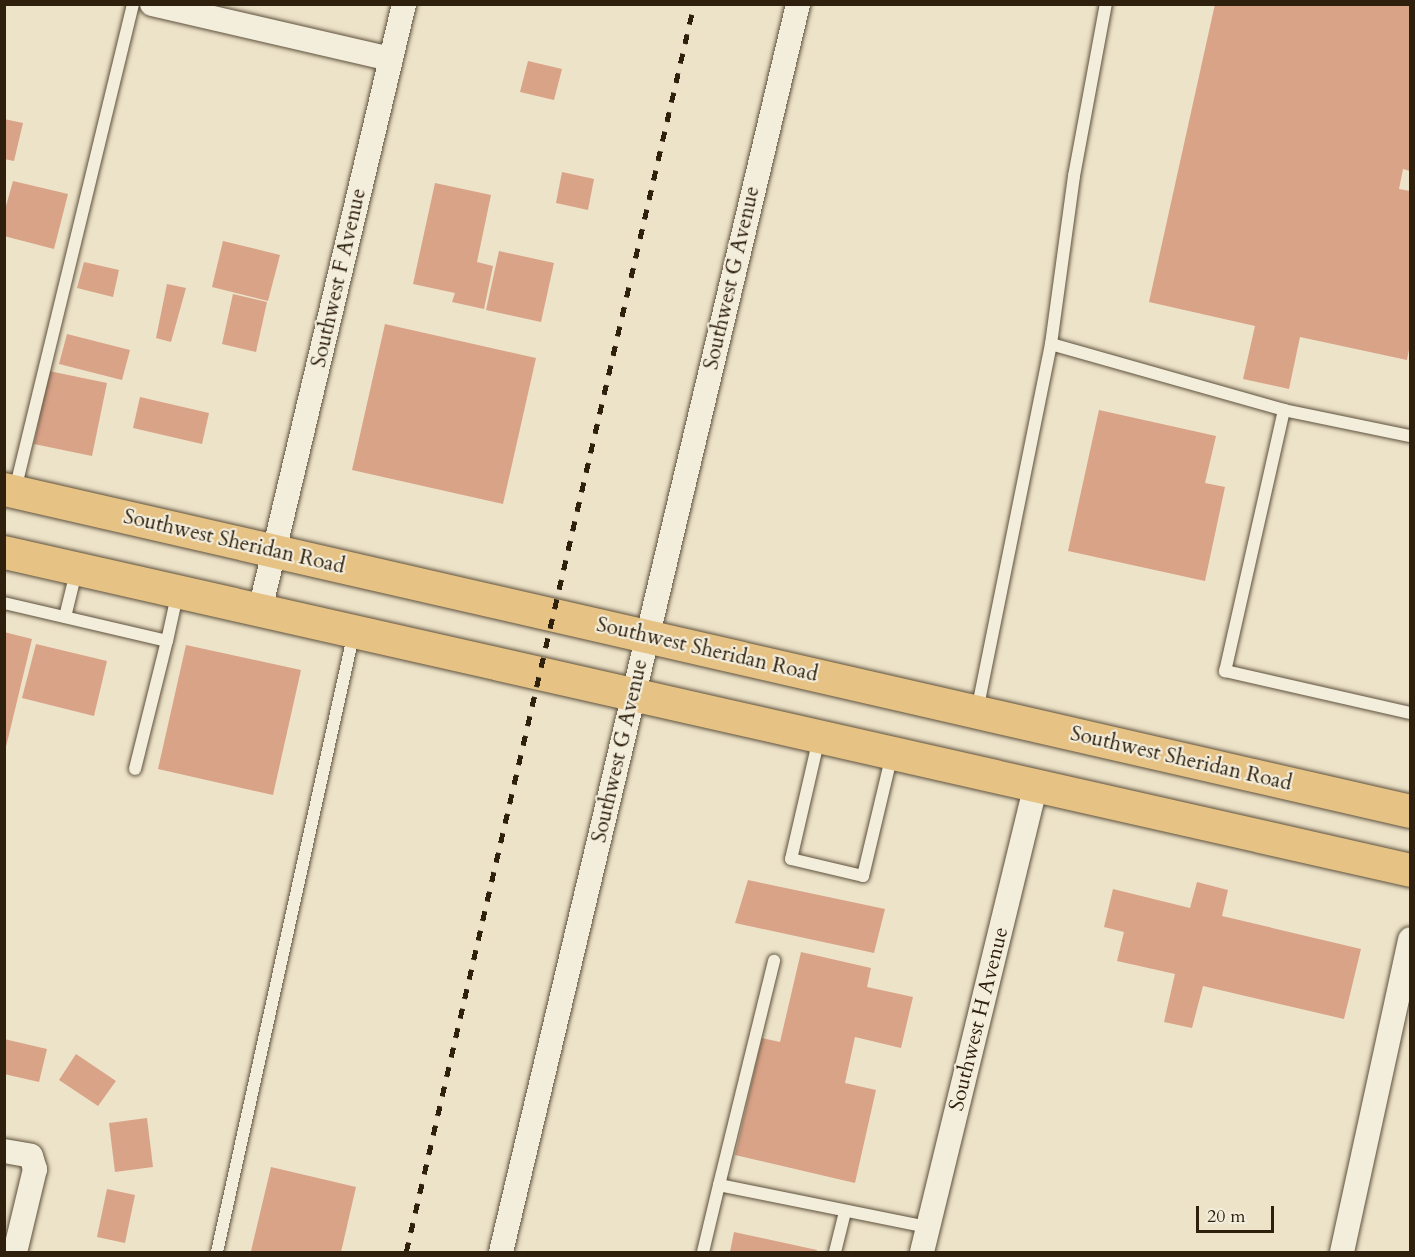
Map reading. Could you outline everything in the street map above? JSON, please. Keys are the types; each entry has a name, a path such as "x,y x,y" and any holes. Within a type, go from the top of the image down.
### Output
{"main road":[{"name":"Southwest Sheridan Road","path":"9,490 1410,811"},
{"path":"4,552 178,589 260,610 1410,870"}],"street":[{"path":"152,4 391,59"},
{"name":"Southwest F Avenue","path":"260,610 404,4"},
{"name":"Southwest G Avenue","path":"501,1252 798,4"},
{"name":"Southwest H Avenue","path":"922,1252 1036,785"},
{"path":"1341,1252 1410,939"},
{"path":"4,1151 31,1156 35,1170 15,1252"}],"lane":[{"path":"9,490 133,4"},
{"path":"977,712 1051,344 1074,176 1106,4"},
{"path":"1051,344 1284,410 1410,436"},
{"path":"1284,410 1225,671 1410,713"},
{"path":"65,617 77,567"},
{"path":"135,769 178,589"},
{"path":"4,603 167,641"},
{"path":"218,1252 354,631"},
{"path":"820,736 791,859 864,876 892,753"},
{"path":"703,1252 774,961"},
{"path":"719,1185 928,1227"},
{"path":"835,1252 845,1212"}],"building":[{"path":"1215,4 1410,4 1410,171 1403,169 1399,189 1410,191 1410,344 1407,360 1300,337 1289,389 1243,379 1255,326 1149,302"},
{"path":"528,61 562,69 554,100 520,92"},
{"path":"4,119 23,123 14,161 4,159"},
{"path":"562,172 594,179 588,210 556,203"},
{"path":"13,181 68,194 54,249 4,236 4,213"},
{"path":"435,183 491,195 477,262 493,266 484,309 452,302 455,293 413,284"},
{"path":"223,241 280,255 268,301 212,287"},
{"path":"499,251 554,263 541,322 486,310"},
{"path":"84,262 119,270 113,297 77,288"},
{"path":"167,284 186,288 171,342 156,338"},
{"path":"233,294 267,302 256,352 222,344"},
{"path":"385,324 536,358 503,504 352,470"},
{"path":"67,334 130,350 122,380 59,364"},
{"path":"49,371 107,383 92,456 34,444"},
{"path":"140,397 209,413 202,444 133,428"},
{"path":"1099,410 1216,436 1205,483 1225,487 1205,581 1068,551"},
{"path":"4,632 32,639 5,751 4,751"},
{"path":"36,644 107,661 94,716 22,698"},
{"path":"186,645 301,670 273,795 158,769"},
{"path":"748,880 885,909 874,953 735,923"},
{"path":"1197,882 1228,890 1222,916 1361,949 1344,1019 1203,986 1192,1028 1164,1022 1175,974 1117,961 1124,932 1104,927 1113,889 1190,908"},
{"path":"801,952 871,968 867,987 913,997 901,1048 855,1037 845,1083 876,1090 855,1183 735,1155 762,1038 780,1042"},
{"path":"4,1039 47,1049 39,1082 4,1074"},
{"path":"76,1054 116,1081 98,1106 59,1080"},
{"path":"147,1118 153,1167 115,1172 109,1123"},
{"path":"271,1167 356,1187 341,1252 251,1251"},
{"path":"107,1189 135,1195 125,1243 97,1237"},
{"path":"734,1232 817,1250 816,1252 730,1252"}],"railway":[{"path":"406,1252 694,4"}]}
